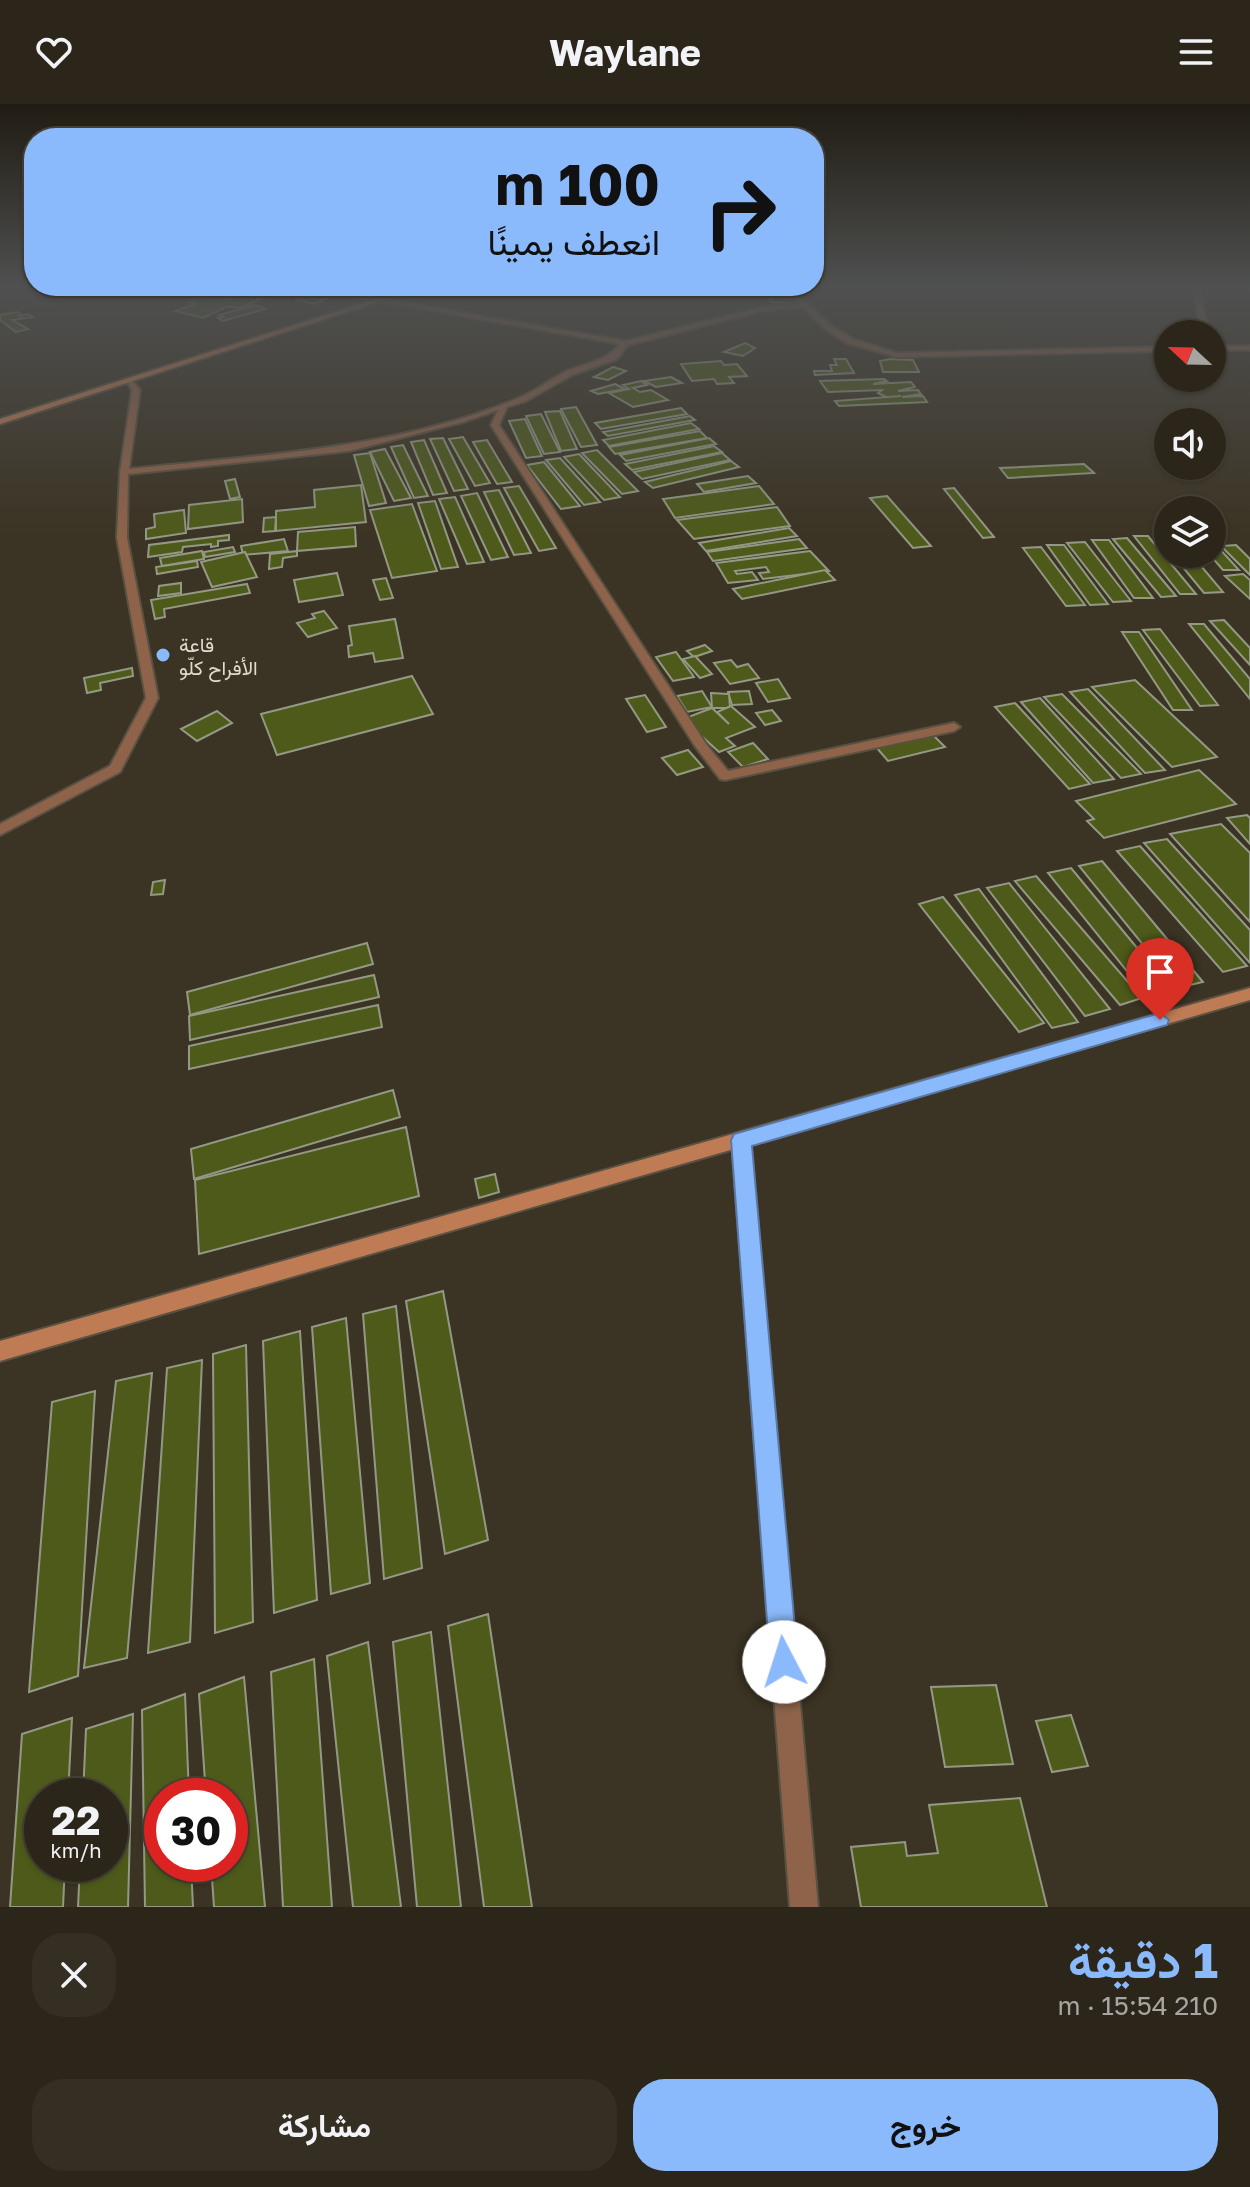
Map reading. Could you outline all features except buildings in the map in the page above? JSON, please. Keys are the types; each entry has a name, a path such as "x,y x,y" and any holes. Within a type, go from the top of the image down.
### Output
{"street":[{"path":"0,422 162,370"},
{"path":"124,472 349,448 523,399 577,370"},
{"path":"0,830 115,769 152,698 122,538 124,472 136,390 128,381"},
{"path":"504,405 495,425 701,746 725,776 954,727"},
{"path":"0,1351 1250,994"},
{"path":"741,1140 804,1907"}],"place":[{"name":"قاعة الأفراح كلّو","path":"163,655"}],"route":[{"path":"784,1662 741,1140 1160,1020"}]}
